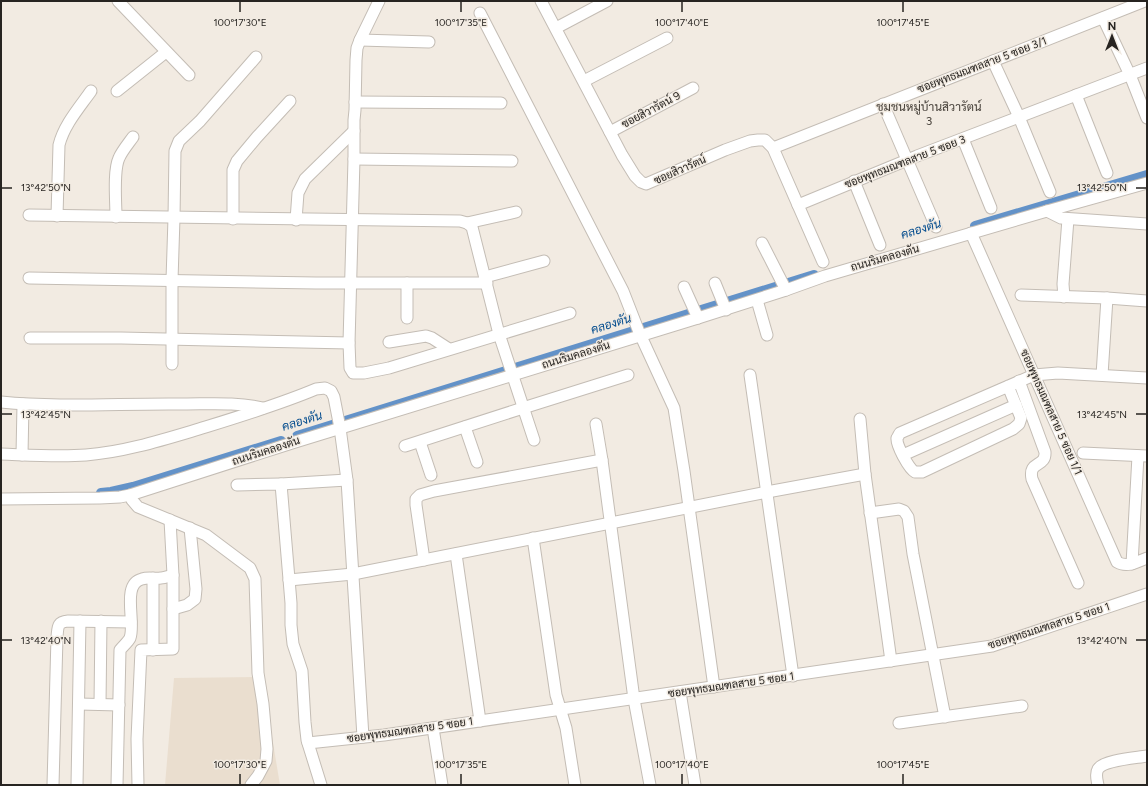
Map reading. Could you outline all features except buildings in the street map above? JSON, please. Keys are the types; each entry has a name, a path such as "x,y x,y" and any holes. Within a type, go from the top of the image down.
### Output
{"street":[{"path":"118,1 189,76"},
{"path":"379,1 360,40 357,48 356,60 349,343 350,368 353,373 364,373 389,368 570,313"},
{"name":"ซอยสิวารัตน์","path":"541,1 634,176 641,182 646,184 725,150 750,141 765,140 773,148"},
{"path":"556,28 607,1"},
{"name":"ซอยพุทธมณฑลสาย 5 ซอย 3/1","path":"773,148 1145,1"},
{"path":"480,13 623,291 674,408 714,687"},
{"path":"1103,18 1130,76 1147,118"},
{"path":"584,81 667,38"},
{"path":"360,40 429,42"},
{"path":"117,91 166,52"},
{"path":"172,364 175,150 179,141 200,121 256,57"},
{"path":"993,61 1019,117 1050,192"},
{"name":"ซอยพุทธมณฑลสาย 5 ซอย 3","path":"798,205 854,181 1076,95 1130,76 1147,68"},
{"name":"ซอยสิวารัตน์ 9","path":"610,132 693,88"},
{"path":"57,216 59,145 61,137 91,91"},
{"path":"1076,95 1107,173"},
{"path":"233,219 233,170 237,161 290,101"},
{"path":"355,102 501,103"},
{"path":"883,104 936,227"},
{"path":"296,220 298,193 305,178 354,132"},
{"path":"116,217 117,165 119,157 133,137"},
{"path":"963,139 991,208"},
{"path":"773,148 823,262"},
{"path":"354,159 512,161"},
{"path":"854,181 880,245"},
{"name":"ถนนริมคลองตัน","path":"1,499 100,498 130,495 639,330 723,304 757,300 784,285 824,276 1147,183"},
{"path":"1046,211 1061,218 1068,219 1147,224"},
{"path":"467,223 516,212"},
{"path":"29,216 460,221 467,223 472,226 499,334 534,440"},
{"path":"1064,297 1063,284 1068,219"},
{"name":"ซอยพุทธมณฑลสาย 5 ซอย 1/1","path":"971,233 1117,562 1122,565 1132,564"},
{"path":"762,243 784,285"},
{"path":"29,278 407,283 486,280 544,261"},
{"path":"407,283 407,318"},
{"path":"715,283 723,304"},
{"path":"684,287 696,313"},
{"path":"1021,295 1147,301"},
{"path":"1102,375 1107,298"},
{"path":"757,300 767,335"},
{"path":"388,342 426,336 432,338 448,349"},
{"path":"30,338 172,339 349,343"},
{"path":"1008,386 1021,418 1019,424 1013,429 922,472 916,472 911,469 898,443 897,438 900,433 1008,386 1019,382 1034,375 1058,373 1147,378"},
{"path":"405,446 628,375"},
{"path":"750,375 793,676"},
{"path":"1019,382 1045,452 1045,457 1042,461 1033,467 1031,473 1032,479 1078,583"},
{"path":"1,454 86,455 113,452 160,440 263,408 316,389 324,388 331,391 336,408 346,480 363,737"},
{"path":"1,402 54,405 211,404 263,408"},
{"path":"22,455 23,404"},
{"path":"903,455 1016,405"},
{"path":"860,419 865,474 891,661"},
{"path":"596,424 634,699 650,785"},
{"path":"465,427 477,462"},
{"path":"420,442 431,475"},
{"path":"1083,453 1143,456 1132,564 1147,558"},
{"path":"424,560 416,505 416,499 420,495 434,491 602,460"},
{"path":"289,580 353,574 689,507 865,474"},
{"path":"236,485 346,480"},
{"path":"281,484 293,644 302,670 305,722 308,743 321,785"},
{"path":"130,495 138,507 206,535 250,568 256,579 258,673 263,704 267,749 266,761 251,785"},
{"path":"870,513 899,509 904,511 908,517 945,717"},
{"path":"120,650 173,649 173,575 170,520"},
{"path":"173,610 187,605 195,599 196,589 190,528"},
{"path":"533,538 556,695 566,728 575,785"},
{"path":"456,554 480,721"},
{"path":"117,785 120,650 129,639 131,630 130,594 133,584 141,579 160,578 173,575"},
{"path":"153,578 154,650"},
{"name":"ซอยพุทธมณฑลสาย 5 ซอย 1","path":"308,743 433,728 992,646 1147,594"},
{"path":"53,785 58,625 62,622 80,621 131,622"},
{"path":"77,785 80,621"},
{"path":"100,704 101,621"},
{"path":"138,785 137,739 141,650"},
{"path":"680,692 695,785"},
{"path":"78,704 119,704"},
{"path":"899,723 1022,706"},
{"path":"433,728 442,785"},
{"path":"1098,785 1097,771 1101,766 1112,762 1147,756"}],"shaded area":[{"path":"257,677 269,719 280,785 165,785 174,678"}],"waterway":[{"name":"คลองตัน","path":"975,226 1147,175"},
{"name":"คลองตัน","path":"297,436 814,275"},
{"name":"คลองตัน","path":"101,493 133,487 281,441"}],"district":[{"name":"ชุมชนหมู่บ้านสิวารัตน์ 3","path":"929,114"}]}
